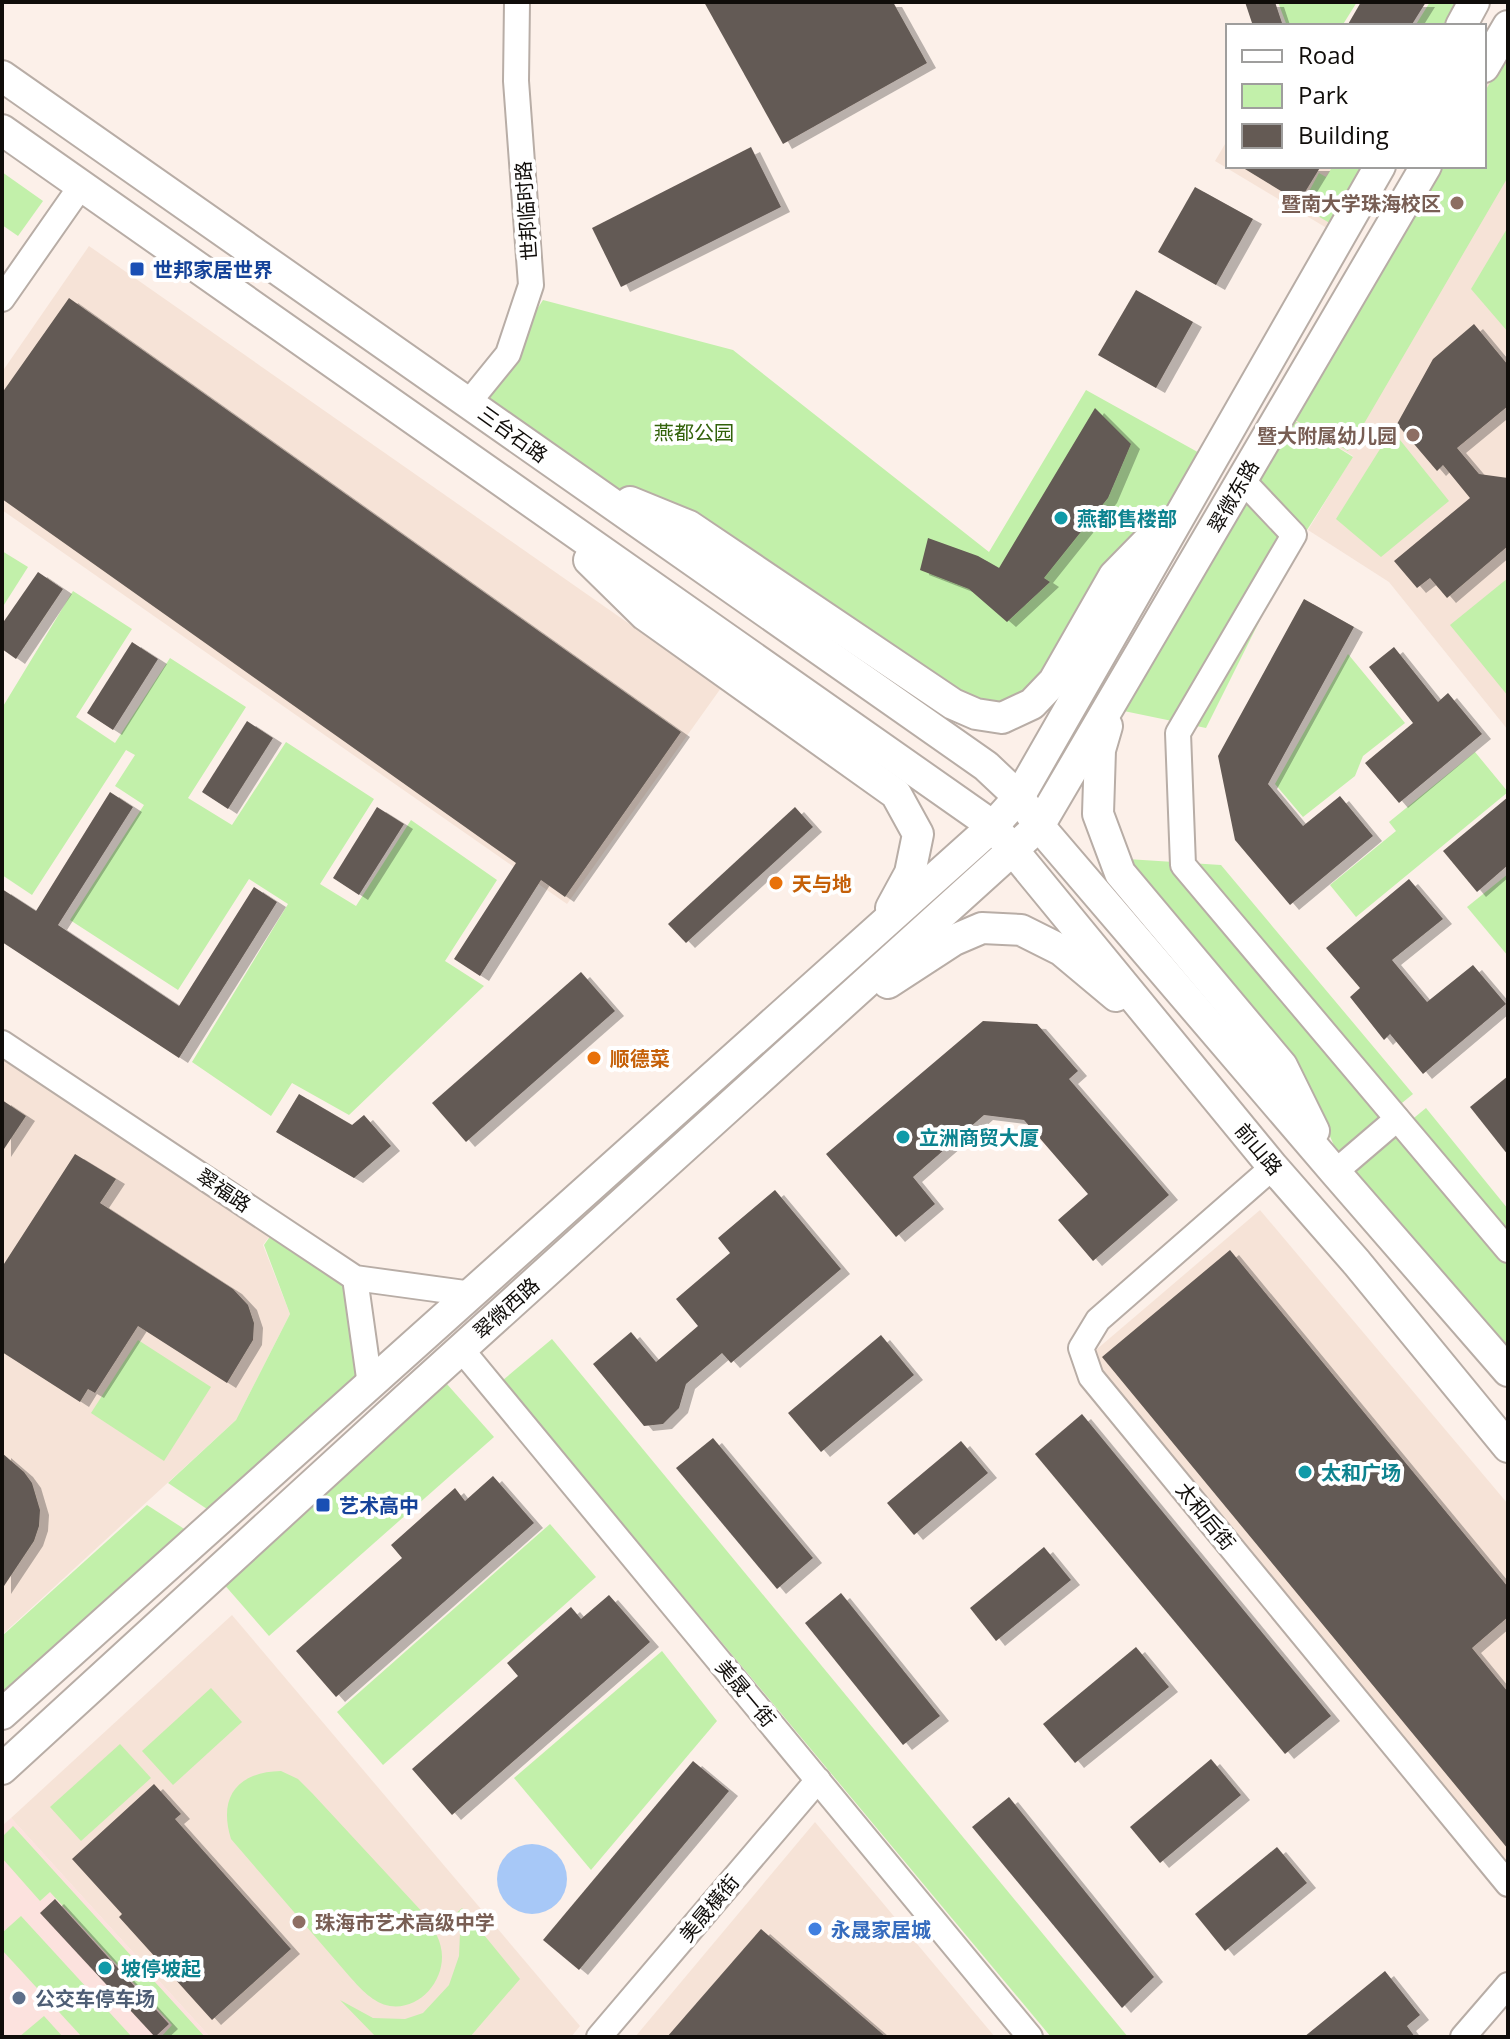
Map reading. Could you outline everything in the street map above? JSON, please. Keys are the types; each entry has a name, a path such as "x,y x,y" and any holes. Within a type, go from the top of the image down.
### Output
{"main road":[{"path":"1462,24 1474,2"},
{"path":"1486,64 1508,26"},
{"name":"三台石路","path":"2,76 986,766 1019,797 1039,826"},
{"path":"2,130 993,826"},
{"name":"翠微东路","path":"993,826 1019,797 1379,168"},
{"name":"翠微东路","path":"1013,849 1039,826 1425,168"},
{"path":"580,482 689,526 953,704 976,714 1002,718 1032,704 1054,681 1114,576 1189,501"},
{"path":"518,493 645,615 896,794 918,834 910,873 880,927"},
{"path":"1117,694 1100,750 1098,814 1120,873 1282,1066 1335,1172"},
{"name":"前山路","path":"993,826 1508,1447"},
{"name":"翠微西路","path":"2,1714 993,826"},
{"path":"1039,826 1508,1371"},
{"name":"翠微西路","path":"2,1769 1013,849"},
{"path":"810,1033 954,940 982,928 1021,930 1061,950 1172,1044"}],"street":[{"name":"世邦临时路","path":"469,402 508,354 531,285 516,81 517,2"},
{"path":"2,299 81,186"},
{"path":"1242,480 1294,535 1178,733 1183,865 1508,1250"},
{"name":"翠福路","path":"2,1043 355,1278"},
{"path":"1335,1172 1397,1119"},
{"name":"太和后街","path":"1273,1167 1098,1320 1081,1348 1091,1377 1508,1884"},
{"path":"370,1385 355,1278 472,1294"},
{"name":"美晟一街","path":"461,1349 1030,2037"},
{"name":"美晟橫街","path":"599,2037 818,1780"},
{"path":"1463,2037 1508,1985"}],"shaded area":[{"name":"暨大附属幼儿园","path":"1508,27 1508,730 1389,582 1308,530 1353,456 1282,413 1482,168 1486,168 1486,65"},
{"path":"1226,142 1226,168 1215,161"},
{"path":"1227,168 1379,168 1340,236"},
{"path":"89,246 721,688 567,904 2,510 2,372"},
{"path":"2,1043 277,1226 263,1245 290,1314 236,1420 2,1635"},
{"name":"太和广场","path":"1260,1210 1508,1504 1508,1870 1090,1355"},
{"name":"珠海市艺术高级中学","path":"232,1615 580,2026 571,2037 210,2037 11,1818"},
{"path":"11,1818 210,2037 2,2037 2,1826"},
{"name":"永晟家居城","path":"815,1822 995,2037 635,2037"}],"green space":[{"path":"1278,2 1357,2 1343,24 1286,24"},
{"path":"1430,2 1469,2 1456,24 1416,24"},
{"path":"1508,52 1508,177 1348,451 1292,418 1440,168 1486,168 1486,90"},
{"path":"1332,168 1373,168 1338,228 1301,206 1319,173 1326,177"},
{"path":"2,172 43,201 18,236 2,225"},
{"path":"1508,227 1508,332 1471,289"},
{"name":"燕都公园","path":"543,300 733,350 989,552 1086,390 1212,460 1053,681 1002,718 580,482 470,402 508,354"},
{"path":"1282,413 1353,457 1307,530 1247,492 1300,540 1206,728 1119,710"},
{"path":"1392,430 1449,501 1381,557 1336,519"},
{"path":"2,551 28,567 2,608"},
{"path":"1508,578 1508,696 1450,625"},
{"path":"73,591 132,629 76,717 115,743 170,658 246,707 188,798 232,825 286,742 374,799 320,884 356,906 411,820 497,880 445,961 484,986 349,1115 292,1083 271,1116 192,1062 288,904 249,879 178,990 70,920 144,805 115,786 135,755 126,750 32,895 2,875 2,708"},
{"path":"1348,654 1405,723 1363,756 1355,776 1303,817 1275,784"},
{"path":"1475,752 1508,792 1356,917 1330,885 1396,831 1389,822"},
{"path":"1127,859 1221,865 1413,1094 1338,1155 1299,1064"},
{"path":"1508,874 1508,956 1467,907"},
{"path":"1426,1108 1508,1209 1508,1361 1346,1174"},
{"path":"271,1235 344,1287 358,1378 213,1513 168,1483 236,1420 290,1314 264,1245"},
{"path":"552,1339 1128,2037 1051,2037 503,1380"},
{"path":"138,1340 211,1387 164,1461 91,1413"},
{"path":"446,1383 494,1437 269,1636 222,1582"},
{"path":"147,1505 189,1532 2,1697 2,1636"},
{"path":"550,1524 596,1577 383,1765 337,1712"},
{"path":"662,1651 717,1721 591,1870 514,1778"},
{"path":"211,1688 242,1722 173,1785 142,1751"},
{"path":"120,1744 151,1778 81,1841 50,1807"},
{"path":"281,1771 298,1779 312,1793 426,1916 441,1946 442,1957 438,1977 419,1999 410,2004 390,2006 368,1995 231,1839 227,1811 235,1790 253,1776"},
{"path":"13,1826 205,2037 161,2037 172,2025 50,1892 40,1901 2,1858 2,1837"},
{"path":"462,1908 520,1979 470,2037 376,2037 340,2000 373,2018 405,2019 423,2013 449,1985 459,1956 460,1933 454,1915"},
{"path":"21,1916 132,2037 82,2037 2,1950 2,1933"},
{"path":"44,2016 63,2037 19,2037"}],"water":[{"path":"525,1844 539,1844 561,1859 567,1879 565,1892 557,1904 539,1914 525,1914 503,1899 497,1886 497,1872 512,1850"}],"building":[{"path":"704,2 893,2 927,63 783,144"},
{"path":"1245,2 1275,2 1282,24 1252,24"},
{"path":"1361,2 1426,2 1412,24 1348,24"},
{"path":"751,147 781,207 621,287 592,228"},
{"path":"1243,168 1320,168 1299,202"},
{"path":"1195,187 1253,219 1216,285 1158,252"},
{"path":"1136,290 1193,322 1156,388 1098,355"},
{"path":"69,298 681,732 565,897 541,880 480,976 454,959 516,863 2,499 2,393"},
{"path":"1474,324 1508,365 1508,406 1457,448 1479,474 1508,478 1508,546 1447,598 1430,578 1417,588 1394,561 1470,498 1443,465 1437,471 1397,424 1433,359"},
{"name":"燕都售楼部","path":"1095,408 1131,444 1108,498 1044,578 1050,582 1007,622 969,589 920,570 928,538 978,556 999,568"},
{"path":"38,572 63,589 16,659 2,649 2,624"},
{"path":"1304,599 1354,627 1268,784 1303,826 1340,796 1373,836 1290,905 1235,840 1218,756"},
{"path":"132,642 158,659 113,730 87,713"},
{"path":"1394,647 1438,702 1448,693 1482,734 1399,803 1365,763 1413,723 1369,667"},
{"path":"247,721 273,738 228,809 202,792"},
{"path":"110,792 133,807 58,925 179,1006 254,887 277,902 179,1058 2,942 2,889 36,911"},
{"path":"1508,797 1508,865 1477,892 1443,851"},
{"path":"377,807 404,824 359,895 333,878"},
{"path":"795,807 813,827 686,943 668,924"},
{"path":"1409,879 1443,919 1392,960 1427,1002 1473,965 1506,1004 1423,1074 1390,1034 1384,1040 1350,997 1360,988 1326,948"},
{"path":"581,972 615,1011 466,1142 432,1103"},
{"name":"立洲商贸大厦","path":"983,1021 1037,1024 1078,1071 1069,1079 1169,1195 1093,1261 1058,1220 1088,1194 1024,1120 984,1115 913,1177 935,1204 896,1237 826,1154"},
{"path":"1508,1076 1508,1155 1470,1107"},
{"path":"299,1094 352,1125 364,1115 391,1146 354,1178 276,1132"},
{"path":"2,1100 26,1116 2,1152"},
{"path":"75,1154 116,1179 100,1203 233,1289 248,1305 254,1323 253,1340 227,1383 138,1326 95,1393 88,1389 80,1402 2,1352 2,1267"},
{"path":"775,1190 841,1269 731,1363 722,1353 686,1384 679,1408 663,1424 644,1426 593,1364 631,1332 656,1362 698,1326 676,1299 730,1253 718,1238"},
{"name":"太和广场","path":"1230,1250 1508,1587 1508,1617 1472,1648 1508,1692 1508,1849 1102,1357"},
{"path":"881,1335 914,1375 821,1452 788,1413"},
{"path":"1082,1414 1331,1716 1285,1754 1035,1454"},
{"path":"713,1438 813,1558 777,1589 676,1468"},
{"path":"961,1441 988,1473 914,1535 887,1503"},
{"path":"2,1453 32,1483 40,1510 34,1541 2,1589"},
{"path":"493,1476 534,1523 336,1697 296,1651 402,1558 391,1545 455,1488 465,1501"},
{"path":"1044,1547 1071,1580 996,1641 970,1608"},
{"path":"841,1593 940,1716 903,1745 805,1623"},
{"path":"609,1595 650,1642 452,1815 412,1769 518,1676 507,1663 571,1607 581,1619"},
{"path":"1136,1647 1169,1687 1075,1763 1043,1724"},
{"path":"1211,1759 1241,1795 1160,1863 1130,1827"},
{"path":"693,1761 729,1791 579,1970 543,1940"},
{"path":"154,1784 181,1814 175,1819 291,1949 212,2020 119,1917 122,1914 72,1859"},
{"path":"1009,1797 1154,1977 1122,2008 972,1827"},
{"path":"1277,1847 1307,1883 1225,1951 1195,1914"},
{"name":"坡停坡起","path":"55,1899 169,2024 155,2037 40,1913"},
{"path":"761,1929 886,2037 667,2037"},
{"path":"1385,1971 1420,2015 1407,2026 1415,2037 1304,2037"}],"place":[{"name":"暨南大学珠海校区","path":"1457,203"},
{"name":"世邦家居世界","path":"137,269"},
{"name":"暨大附属幼儿园","path":"1413,435"},
{"name":"燕都售楼部","path":"1061,518"},
{"name":"天与地","path":"776,883"},
{"name":"顺德菜","path":"594,1058"},
{"name":"立洲商贸大厦","path":"903,1137"},
{"name":"太和广场","path":"1305,1472"},
{"name":"艺术高中","path":"323,1505"},
{"name":"珠海市艺术高级中学","path":"299,1922"},
{"name":"永晟家居城","path":"815,1929"},
{"name":"坡停坡起","path":"105,1968"},
{"name":"公交车停车场","path":"19,1998"}]}
